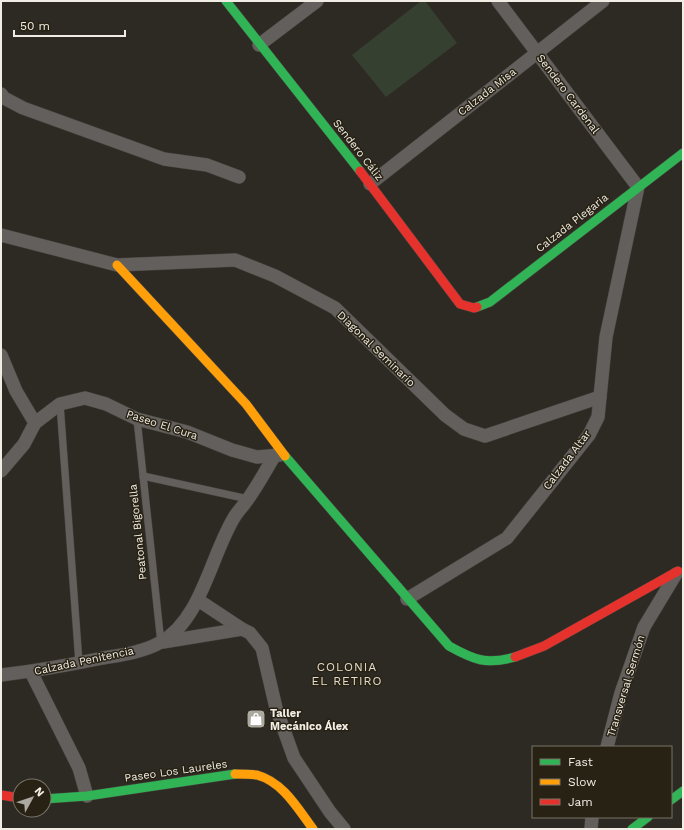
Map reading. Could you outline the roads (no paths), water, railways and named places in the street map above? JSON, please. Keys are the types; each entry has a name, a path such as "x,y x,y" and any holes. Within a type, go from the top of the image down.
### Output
{"street":[{"name":"Sendero Cáliz","path":"226,1 259,45 370,184 460,304 474,308"},
{"path":"259,45 317,1"},
{"name":"Sendero Cardenal","path":"498,1 638,187"},
{"name":"Calzada Misa","path":"370,184 603,1"},
{"path":"1,94 4,98 23,108 164,159 206,165 239,177"},
{"name":"Calzada Plegaria","path":"474,308 490,302 683,153"},
{"name":"Calzada Altar","path":"407,599 507,538 589,435 598,417 606,337 638,187"},
{"name":"Diagonal Seminario","path":"1,235 117,264 235,260 275,276 335,308 445,415 464,429 485,436 600,397"},
{"path":"117,264 246,404 279,455 356,537 407,599 449,646 472,659 498,662 523,655 544,646 681,567"},
{"path":"1,355 16,391 35,423"},
{"name":"Paseo El Cura","path":"1,471 24,444 35,423 60,404 85,398 106,404 138,419 187,432 232,450 257,457 279,455"},
{"name":"Calzada Penitencia","path":"1,675 30,672 127,654 161,643 188,618 198,600 217,553 235,516 279,455"},
{"name":"Transversal Sermón","path":"607,746 621,693 644,627 681,567"},
{"path":"198,600 250,634 262,648 276,708 294,758 330,812 344,829"},
{"path":"161,643 242,629"},
{"path":"30,672 79,768 87,796"},
{"name":"Paseo Los Laureles","path":"52,798 87,796 229,774 256,775 273,782 289,796 313,829"},
{"path":"672,799 683,791"},
{"path":"1,795 12,797"},
{"path":"591,829 592,818"},
{"path":"632,829 647,818"}],"lane":[{"path":"60,404 80,663"},
{"name":"Peatonal Bigorella","path":"138,419 161,643"},
{"path":"143,476 248,499"}],"place":[{"name":"Taller Mecánico Álex","path":"256,719"}],"district":[{"name":"COLONIA EL RETIRO","path":"347,674"}]}
